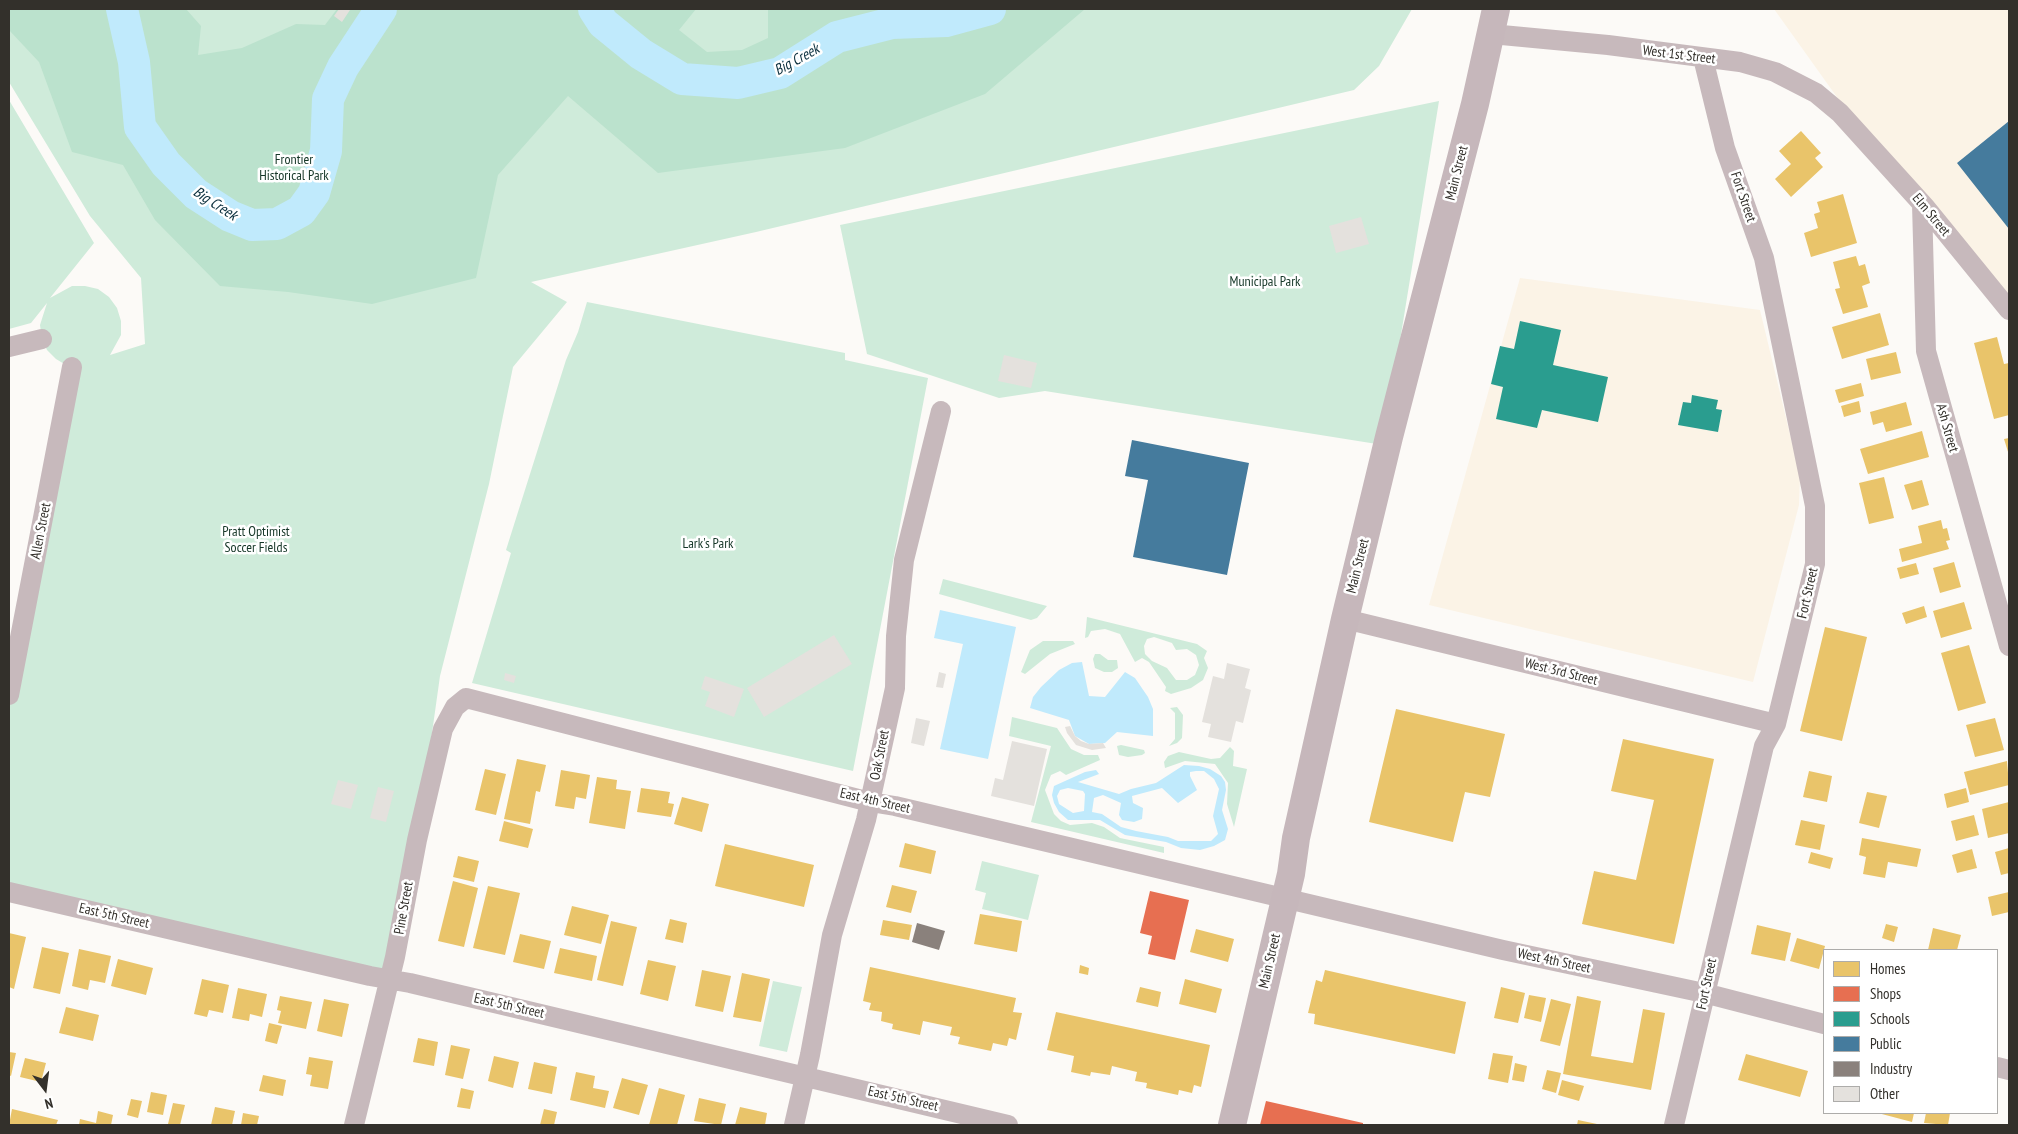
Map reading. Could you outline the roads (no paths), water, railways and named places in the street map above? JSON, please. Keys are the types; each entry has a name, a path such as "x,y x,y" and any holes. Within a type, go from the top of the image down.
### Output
{"street":[{"name":"West 1st Street","path":"1494,21 1608,45 1740,62 1774,72 1816,93 1850,123"},
{"name":"Main Street","path":"1232,1125 1285,898 1346,619 1494,21"},
{"name":"Fort Street","path":"1674,1125 1764,746 1776,724 1815,564 1815,506 1764,258 1725,148 1703,58"},
{"name":"Elm Street","path":"1850,123 1922,204 2009,310"},
{"name":"Ash Street","path":"1922,204 1926,351 2009,646"},
{"path":"9,347 42,339"},
{"name":"Allen Street","path":"9,695 72,367"},
{"name":"Oak Street","path":"794,1125 806,1077 832,935 870,802 895,688 896,636 904,560 941,410"},
{"name":"West 3rd Street","path":"1346,619 1776,724"},
{"name":"East 4th Street","path":"466,698 870,802 1285,898"},
{"name":"Pine Street","path":"354,1125 390,980 417,840 443,729 455,707 466,698"},
{"name":"East 5th Street","path":"9,892 1008,1125"},
{"name":"West 4th Street","path":"1285,898 1503,950 1704,993 1823,1024"}],"water":[{"path":"940,610 1016,627 988,759 940,749 963,644 934,638"},
{"path":"1082,662 1089,696 1105,697 1125,672 1135,678 1148,697 1153,709 1153,736 1117,732 1105,743 1089,744 1075,736 1069,720 1030,708 1033,697 1059,670 1072,663"},
{"path":"1184,765 1210,769 1221,776 1225,782 1226,790 1222,810 1228,829 1225,840 1200,850 1181,848 1166,842 1125,835 1100,820 1068,820 1059,812 1052,795 1054,786 1085,772 1096,770 1099,774 1078,782 1119,794 1156,783","holes":["1204,771 1214,779 1219,789 1213,816 1218,834 1211,841 1178,841 1168,837 1136,831 1121,827 1102,814 1092,812 1094,798 1103,795 1121,803 1119,815 1122,820 1134,822 1142,819 1143,808 1133,803 1132,796 1162,788 1178,803 1197,790 1190,776 1190,772","1068,788 1083,791 1085,794 1084,811 1073,813 1059,804 1057,796 1060,790"]}],"waterway":[{"name":"Big Creek","path":"122,9 134,62 140,127 166,164 196,194 230,216 252,225 277,224 301,211 314,193 326,151 328,99 343,67 381,9"},
{"name":"Big Creek","path":"594,9 603,23 641,54 682,79 738,83 780,73 837,37 892,23 946,21 990,9"}],"park label":[{"name":"Frontier Historical Park","path":"294,168"},
{"name":"Municipal Park","path":"1265,282"},
{"name":"Pratt Optimist Soccer Fields","path":"256,540"},
{"name":"Lark's Park","path":"708,544"}]}
